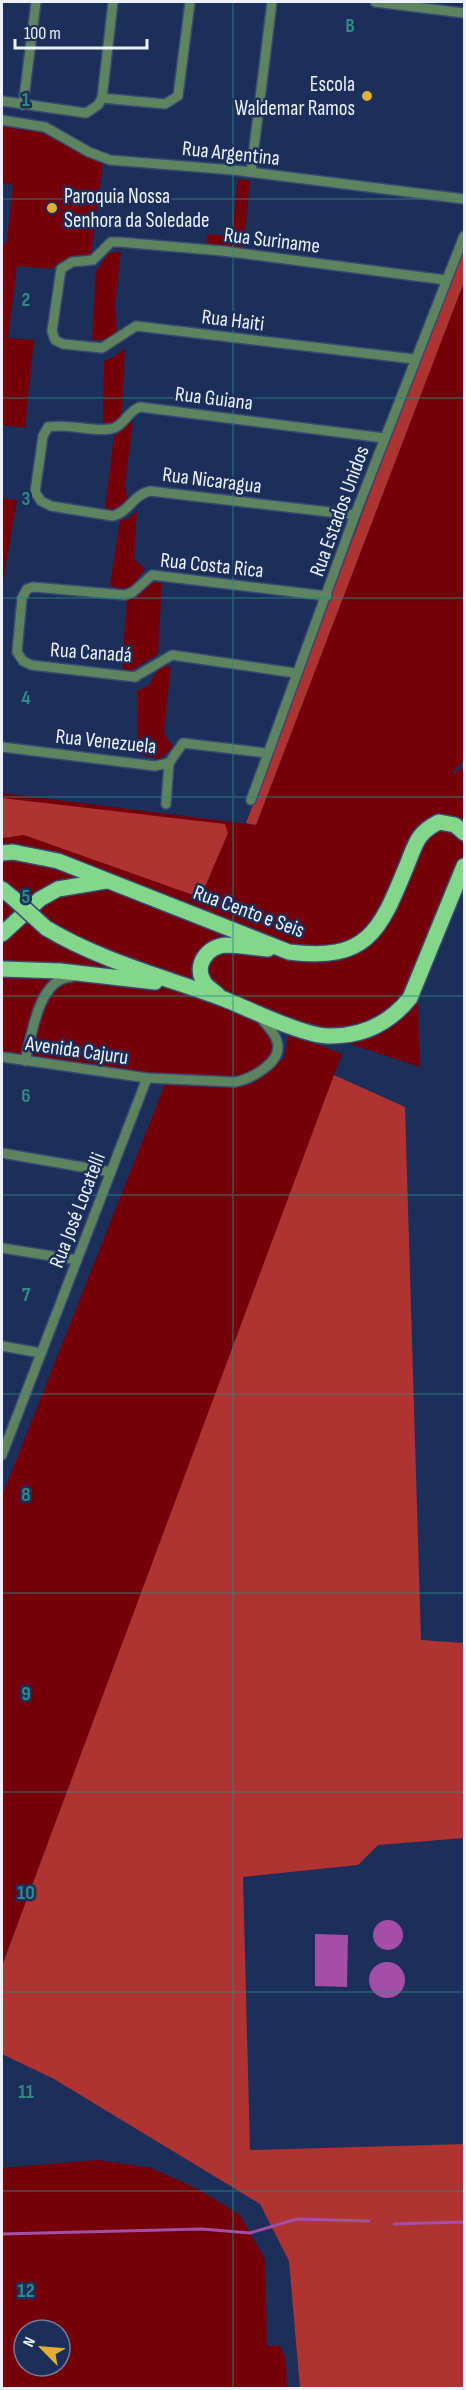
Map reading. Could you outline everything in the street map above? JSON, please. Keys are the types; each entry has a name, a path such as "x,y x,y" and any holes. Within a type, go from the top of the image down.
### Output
{"main road":[{"name":"Rua Cento e Seis","path":"2,853 35,855 58,861 289,952 319,956 342,952 357,946 373,933 390,907 420,834 439,822 455,825 465,833"},
{"path":"7,893 46,928 65,939 176,984 324,1036 351,1035 396,1016 410,998 465,866"},
{"path":"2,934 40,899 58,889 109,881"},
{"path":"222,999 203,981 202,961 207,952 226,945 289,952"},
{"path":"2,969 96,975 176,984"}],"street":[{"path":"22,105 36,2"},
{"path":"2,101 87,113 98,105 102,98 113,2"},
{"path":"102,98 165,104 178,96 190,2"},
{"path":"251,172 272,2"},
{"path":"375,2 465,13"},
{"name":"Rua Argentina","path":"2,120 45,127 88,152 110,160 251,172 465,199"},
{"name":"Rua Estados Unidos","path":"251,800 266,753 327,596 384,438 465,236"},
{"name":"Rua Suriname","path":"55,340 52,331 61,269 72,262 93,260 111,242 223,251 446,280"},
{"name":"Rua Haiti","path":"55,340 63,344 102,348 136,326 414,359"},
{"name":"Rua Guiana","path":"40,501 35,492 43,436 48,427 62,424 108,430 118,427 135,409 140,407 384,438"},
{"name":"Rua Nicaragua","path":"40,501 51,506 113,516 122,513 140,494 150,491 355,515"},
{"name":"Rua Costa Rica","path":"23,661 16,652 22,598 27,589 33,587 125,595 133,592 152,575 327,596"},
{"name":"Rua Canadá","path":"23,661 32,665 135,677 172,655 296,673"},
{"name":"Rua Venezuela","path":"2,747 155,766 169,763 183,742 266,753"},
{"path":"166,804 169,763"},
{"path":"26,1061 44,996 49,989 63,977 96,975"},
{"name":"Avenida Cajuru","path":"2,1057 147,1078 235,1082 249,1079 275,1058 279,1048 277,1038 258,1013"},
{"name":"Rua José Locatelli","path":"2,1455 3,1445 147,1078"},
{"path":"2,1153 111,1172"},
{"path":"2,1248 77,1260"},
{"path":"2,1346 41,1353"}],"shaded area":[{"path":"3,127 40,132 103,163 91,255 70,258 52,269 17,266 8,338 34,340 25,428 3,425 2,433 2,246 7,241 13,185 2,183"},
{"path":"238,179 250,181 243,252 206,248 208,234 232,236"},
{"path":"464,249 464,282 256,825 246,823 434,323"},
{"path":"121,252 115,305 117,333 105,340 92,340 96,271 109,253"},
{"path":"464,282 464,761 450,774 464,768 464,863 420,979 418,999 420,1067 259,1014 279,1048 249,1079 227,1083 252,1084 284,1058 289,1033 342,1054 2,1966 2,1496 166,1082 2,1057 2,793 256,825"},
{"path":"125,349 122,412 116,422 103,424 104,361"},
{"path":"133,420 125,486 128,500 121,508 108,510 105,508 114,436"},
{"path":"2,498 17,500 2,588"},
{"path":"137,510 134,559 145,569 133,585 120,590 110,585 120,520 128,519"},
{"path":"150,582 162,583 158,654 131,671 122,668 127,599 135,598"},
{"path":"171,666 164,733 173,747 160,759 138,754 137,691 149,685 159,667"},
{"path":"2,798 225,824 228,833 202,894 196,896 24,835 2,838"},
{"path":"334,1075 405,1107 421,1640 464,1643 464,1838 378,1845 358,1865 243,1877 250,2150 464,2144 464,2388 300,2388 289,2261 260,2204 54,2079 2,2054 2,1966"},
{"path":"388,1920 399,1924 403,1935 399,1946 388,1950 377,1946 373,1935 377,1924"},
{"path":"315,1934 348,1935 347,1987 315,1986"},
{"path":"387,1962 400,1967 405,1980 400,1993 387,1998 374,1993 369,1980 374,1967"},
{"path":"98,2160 151,2168 198,2189 240,2215 265,2259 267,2346 279,2345 285,2356 288,2388 2,2388 2,2168"}],"waterway":[{"path":"2,2234 202,2229 250,2233 297,2219 369,2221"},
{"path":"394,2224 464,2222"}],"place":[{"name":"Escola Waldemar Ramos","path":"367,96"},
{"name":"Paroquia Nossa Senhora da Soledade","path":"52,208"}]}
